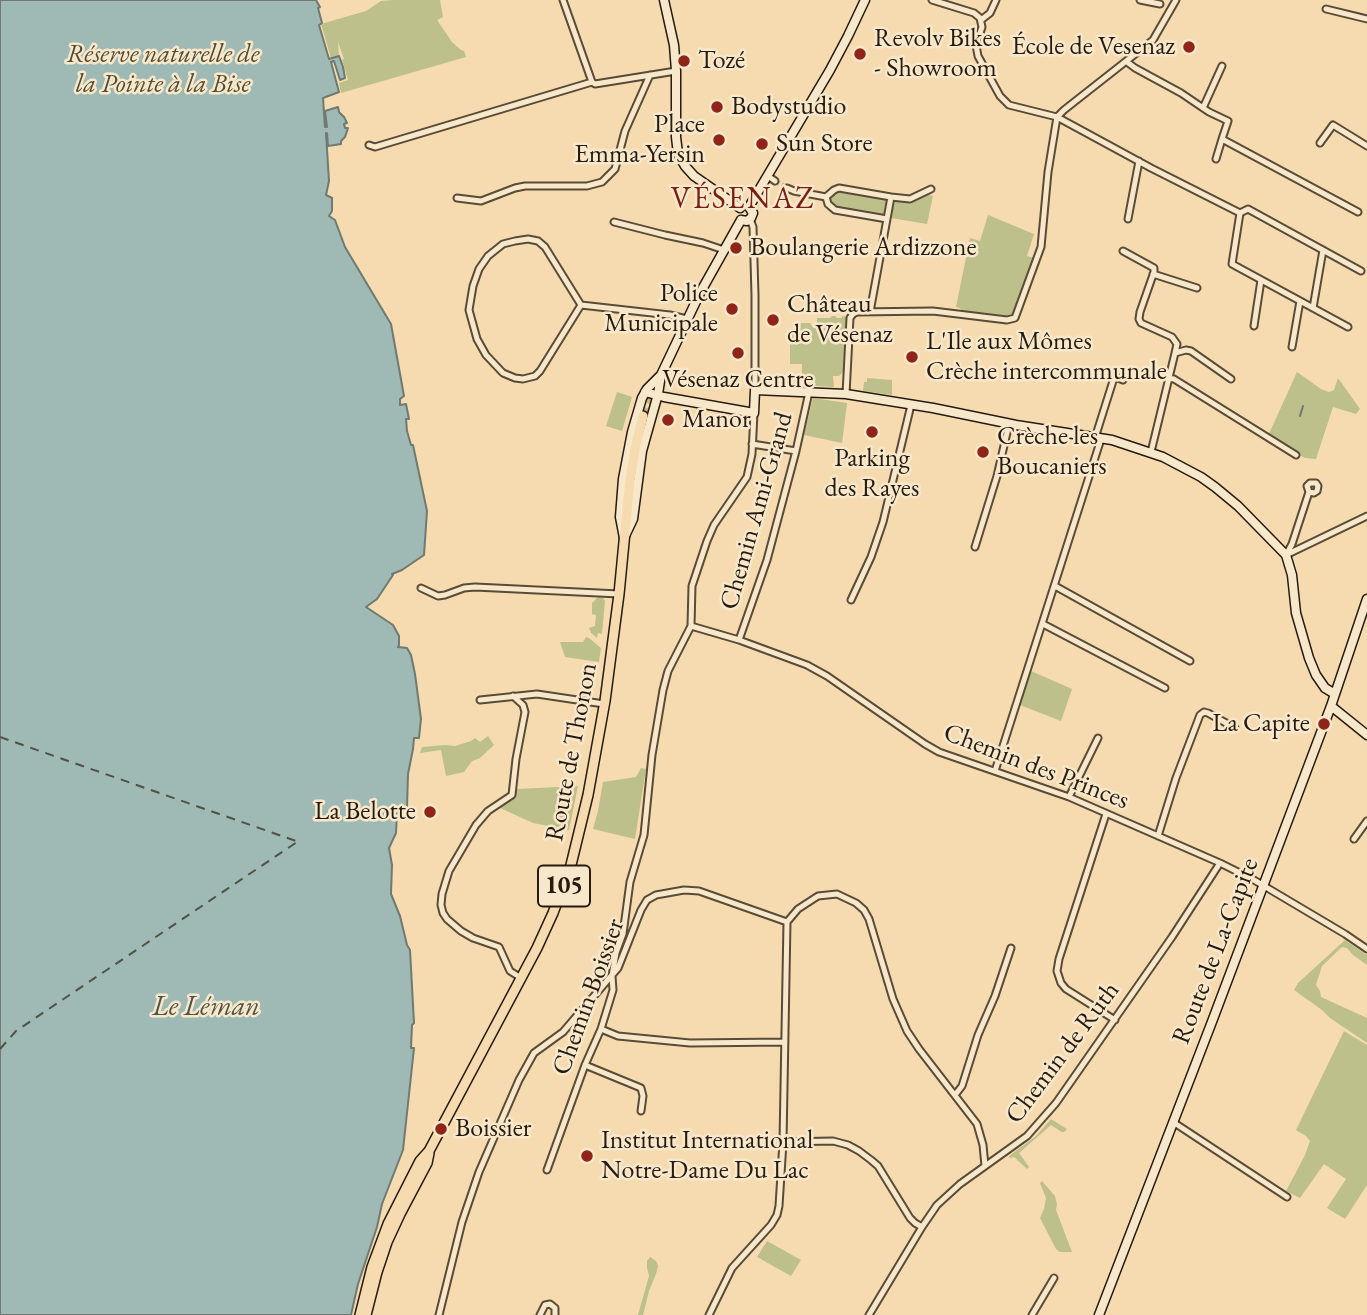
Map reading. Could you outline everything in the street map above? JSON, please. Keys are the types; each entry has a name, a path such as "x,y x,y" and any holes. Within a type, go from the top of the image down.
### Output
{"main road":[{"name":"105","path":"624,538 632,464 643,416"},
{"name":"Route de Thonon","path":"360,1315 382,1238 420,1161 429,1151 521,978 553,913 571,865 588,795 604,705 624,538"},
{"name":"Route de Thonon","path":"366,1315 387,1242 427,1163 429,1151"}],"street":[{"path":"563,0 592,82"},
{"path":"664,0 674,45 676,143 680,158 694,176 753,213 746,219"},
{"path":"439,1315 462,1222 481,1166 519,1080 534,1053 563,1032 612,976 623,934 630,882 644,835 652,755 668,671 691,626 692,586 696,569 715,525 747,477 754,413 754,229 746,219 738,215 772,178 865,0"},
{"path":"932,0 974,13 981,20 982,27 976,48 978,57 1002,99 1010,106 1058,117 1240,213"},
{"path":"981,20 990,13 996,0"},
{"path":"1140,0 1160,4"},
{"path":"846,394 850,318 853,314 933,312 1007,320 1015,318 1041,247 1048,172 1058,117 1063,110 1147,45 1156,36 1176,0"},
{"path":"1326,9 1367,19"},
{"path":"1127,62 1228,121 1216,159"},
{"path":"1203,108 1222,66"},
{"path":"369,145 375,147 592,82 599,84 676,71"},
{"path":"457,198 481,201 525,186 596,185 615,169 625,131 650,75"},
{"path":"1320,143 1333,125 1367,146"},
{"path":"1222,139 1358,212"},
{"path":"1128,219 1139,162"},
{"path":"787,188 826,197"},
{"path":"826,197 839,188 910,200 931,189"},
{"path":"826,197 833,208 887,219"},
{"path":"870,312 891,197"},
{"path":"1240,213 1248,209 1361,271"},
{"path":"1240,213 1232,264 1348,327"},
{"name":"Route de Thonon","path":"624,538 632,524 642,451 658,396 661,375 724,250 746,219"},
{"path":"614,222 724,250"},
{"path":"528,239 538,241 545,247 581,305 540,371 535,376 523,379 503,373 486,355 477,339 469,310 475,278 488,256 503,244 528,239"},
{"path":"1312,308 1323,250"},
{"path":"1124,251 1196,288"},
{"path":"1151,452 1177,344 1139,319 1154,268"},
{"path":"1254,326 1261,280"},
{"path":"1292,347 1300,301"},
{"path":"581,305 674,315 687,319"},
{"path":"1175,353 1181,350 1191,351 1231,379"},
{"name":"Route de Thonon","path":"624,538 620,517 625,463 645,392 661,375"},
{"path":"995,771 1055,586 1113,381 1116,377 1123,380"},
{"path":"1168,378 1174,379 1296,455"},
{"path":"754,390 846,394 911,404 1122,443 1177,464 1215,487 1238,506 1286,555 1292,575 1298,622 1309,658 1325,688 1335,694"},
{"path":"645,392 754,413"},
{"name":"Chemin Ami-Grand","path":"739,640 767,560 809,392"},
{"path":"851,600 871,557 883,522 911,404"},
{"path":"975,548 998,476 1009,424"},
{"path":"752,444 796,451"},
{"path":"1286,555 1309,492"},
{"path":"1286,555 1367,516"},
{"path":"1055,586 1190,661"},
{"path":"421,588 438,596 475,587 619,594"},
{"name":"Route de La-Capite","path":"1099,1315 1331,706 1367,599"},
{"path":"1043,624 1166,688"},
{"name":"Chemin des Princes","path":"691,626 807,665 925,744 954,758 1069,797 1220,863 1367,949"},
{"path":"480,700 537,694 604,705"},
{"path":"513,696 523,705 525,712 512,795 488,811 476,825 449,871 441,905 447,919 461,931 499,947 510,971 521,978"},
{"path":"1331,706 1367,735"},
{"path":"1158,836 1176,777 1200,715 1208,713 1235,728"},
{"path":"1069,797 1098,738"},
{"path":"1105,814 1057,971 1061,984 1066,989 1115,1020"},
{"path":"1354,839 1367,821"},
{"name":"Chemin de Ruth","path":"869,1315 922,1227 943,1200 960,1184 1036,1128 1056,1104 1220,863"},
{"name":"Chemin Boissier","path":"547,1170 601,1029 613,990 612,976 623,958 644,904 650,897 684,890 699,891 787,922"},
{"path":"709,1315 732,1268 766,1231 779,1206 783,1142 787,922 806,902 830,894 843,895 860,905 869,919 892,998 919,1049 977,1124 983,1144 985,1166"},
{"path":"955,1095 962,1086 1011,948"},
{"path":"601,1029 618,1036 690,1042 785,1042"},
{"path":"585,1065 641,1088 641,1111"},
{"path":"1173,1122 1287,1197"},
{"path":"783,1142 833,1141 859,1151 877,1166 910,1218 922,1227"},
{"path":"1032,1315 1054,1278"},
{"path":"540,1315 543,1307 550,1304 555,1308 555,1315"}],"green space":[{"path":"440,0 443,17 437,20 452,42 464,51 466,57 341,93 339,83 348,80 342,60 344,59 338,42 339,56 331,58 321,24 366,11 381,1"},
{"path":"840,190 885,199 887,201 884,217 836,208 829,198"},
{"path":"927,194 933,196 927,224 891,218 895,200 911,202"},
{"path":"988,215 1034,234 1027,256 1034,258 1015,312 1009,317 962,312 956,307 970,238 980,241"},
{"path":"846,317 843,372 839,376 833,376 834,387 802,385 802,364 790,364 790,336 793,330 800,331 800,323 810,323 813,328 817,328 817,318"},
{"path":"1297,372 1329,392 1334,390 1338,378 1360,409 1356,414 1333,407 1316,459 1305,458 1268,436"},
{"path":"867,378 892,380 892,395 863,391"},
{"path":"617,392 632,397 622,431 606,426"},
{"path":"813,398 847,403 842,443 804,435"},
{"path":"598,597 605,601 602,634 598,633 597,638 589,628 595,626 596,615 592,614 592,603"},
{"path":"586,637 601,648 599,662 565,657 560,642 583,642"},
{"path":"1031,671 1072,689 1061,721 1020,705"},
{"path":"488,736 494,745 480,758 472,761 464,772 446,776 441,750 420,753 422,747 455,746 475,738 480,742"},
{"path":"641,768 646,769 635,839 593,829 603,782 636,777"},
{"path":"578,786 569,830 533,823 498,807 511,799 517,789"},
{"path":"1345,940 1367,955 1367,965 1347,948 1342,947 1322,966 1316,985 1321,997 1367,1018 1367,1043 1294,990 1298,983"},
{"path":"1344,1031 1367,1045 1367,1185 1345,1219 1327,1208 1346,1179 1324,1164 1300,1198 1286,1191 1310,1141 1296,1130"},
{"path":"1051,1119 1067,1129 1062,1132 1051,1125 1019,1153 1029,1167 1027,1169 1014,1157 1010,1158 1009,1156 1036,1136"},
{"path":"1042,1181 1055,1196 1056,1210 1072,1252 1060,1252 1056,1249 1040,1218 1046,1198 1040,1183"},
{"path":"767,1241 801,1260 791,1276 757,1257"},
{"path":"650,1257 658,1266 643,1315 638,1315 649,1276 647,1261"}],"water":[{"name":"Le Léman","path":"0,0 316,0 320,7 318,8 322,23 319,25 329,59 339,56 343,67 345,78 340,80 334,61 331,62 339,92 323,98 325,127 325,111 338,107 347,123 344,124 345,128 348,128 341,144 328,146 326,133 329,181 326,195 332,198 332,211 329,216 335,220 345,247 391,324 404,396 400,399 400,405 406,404 409,419 406,419 407,431 413,445 427,511 424,555 392,574 377,599 366,607 393,625 399,636 398,647 407,648 411,655 421,719 419,738 414,738 408,774 407,808 397,814 396,833 389,848 392,865 391,894 410,950 414,1023 411,1048 414,1048 403,1150 382,1204 351,1315 0,1315"}],"waterway":[{"path":"1300,416 1303,406"}],"ferry route":[{"path":"0,737 296,841"},
{"path":"0,1049 16,1031 297,842"}],"tunnel":[{"path":"775,181 787,188"},
{"path":"643,416 659,377"}],"place":[{"name":"École de Vesenaz","path":"1189,47"},
{"name":"Revolv Bikes - Showroom","path":"860,54"},
{"name":"Tozé","path":"684,61"},
{"name":"Bodystudio","path":"717,107"},
{"name":"Place Emma-Yersin","path":"719,140"},
{"name":"Sun Store","path":"762,144"},
{"name":"Boulangerie Ardizzone","path":"736,248"},
{"name":"Police Municipale","path":"732,309"},
{"name":"Château de Vésenaz","path":"773,320"},
{"name":"Vésenaz Centre","path":"738,353"},
{"name":"L'Ile aux Mômes Crèche intercommunale","path":"912,357"},
{"name":"Manor","path":"668,420"},
{"name":"Parking des Rayes","path":"872,432"},
{"name":"Crèche les Boucaniers","path":"983,452"},
{"name":"La Capite","path":"1324,724"},
{"name":"La Belotte","path":"430,812"},
{"name":"Boissier","path":"441,1129"},
{"name":"Institut International Notre-Dame Du Lac","path":"587,1156"}],"district":[{"name":"VÉSENAZ","path":"743,200"}],"park label":[{"name":"Réserve naturelle de la Pointe à la Bise","path":"163,70"}]}
